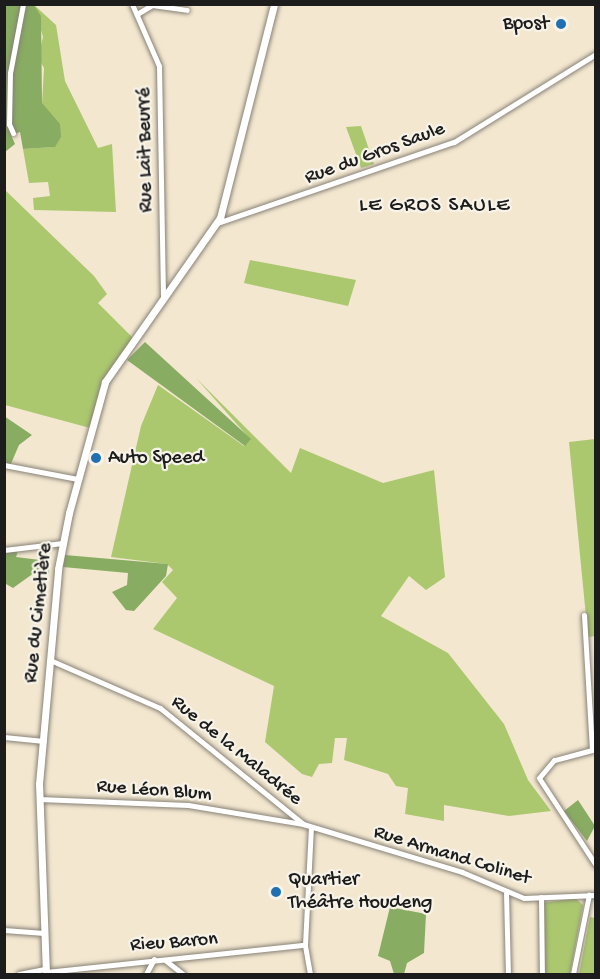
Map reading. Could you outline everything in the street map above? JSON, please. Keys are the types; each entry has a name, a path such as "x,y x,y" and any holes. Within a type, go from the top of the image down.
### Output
{"street":[{"path":"13,133 9,124 10,73 23,4"},
{"name":"Rue Lait Beurré","path":"132,4 159,66 163,301"},
{"name":"Rue du Cimetière","path":"46,972 39,800 50,660 63,543 78,479 105,382 217,224 231,189 274,4"},
{"path":"137,14 152,5 187,10"},
{"name":"Rue du Gros Saule","path":"217,224 454,142 596,54"},
{"path":"4,465 78,479"},
{"path":"4,550 63,543"},
{"path":"584,615 592,750 554,760 539,778 596,865"},
{"name":"Rue de la Maladrée","path":"50,660 160,708 303,824"},
{"path":"4,737 44,741"},
{"name":"Rue Léon Blum","path":"39,800 188,806 303,824"},
{"name":"Rue Armand Colinet","path":"303,824 462,872 506,893 541,897 592,895"},
{"path":"310,975 305,945 311,827"},
{"path":"506,893 508,975"},
{"path":"573,975 592,895"},
{"path":"541,897 542,975"},
{"path":"4,930 44,933"},
{"name":"Rieu Baron","path":"19,975 154,959 305,945"},
{"path":"146,975 154,959"},
{"path":"164,959 183,975"}],"green space":[{"path":"5,5 34,5 41,16 42,103 60,124 61,137 55,147 23,149 20,132 11,135 15,144 5,152"},
{"path":"34,5 56,25 65,81 98,148 112,144 116,212 34,210 33,198 50,196 48,182 29,183 23,149 54,147 42,104 44,68 38,57 43,37"},
{"path":"361,126 374,164 361,168 346,127"},
{"path":"4,189 94,276 107,294 98,303 135,340 111,372 90,428 5,405"},
{"path":"250,260 356,280 348,306 244,283"},
{"path":"145,342 251,439 245,446 127,360"},
{"path":"196,378 291,473 300,448 383,483 434,470 445,577 426,590 409,576 381,616 448,653 504,724 528,780 551,811 509,816 444,805 444,821 405,814 408,788 396,786 388,774 344,760 347,738 335,738 332,763 319,764 312,777 302,774 265,742 274,686 153,629 177,598 162,582 173,570 167,564 111,557 141,426 158,385 244,446 250,439"},
{"path":"4,416 32,435 19,445 10,466 5,465"},
{"path":"595,439 596,636 588,637 569,442"},
{"path":"5,550 18,551 16,557 48,561 49,574 34,573 13,588 6,584"},
{"path":"65,555 168,564 166,576 134,611 126,610 112,592 127,585 128,573 63,567"},
{"path":"578,800 595,826 587,841 564,811"},
{"path":"575,898 583,905 570,974 544,974 543,903"},
{"path":"390,907 426,914 424,953 407,963 404,974 394,974 390,961 378,956"},
{"path":"590,917 595,918 595,974 579,974"}],"place":[{"name":"Bpost","path":"561,24"},
{"name":"Auto Speed","path":"96,458"},
{"name":"Quartier Théâtre Houdeng","path":"276,892"}],"district":[{"name":"LE GROS SAULE","path":"435,207"}]}
